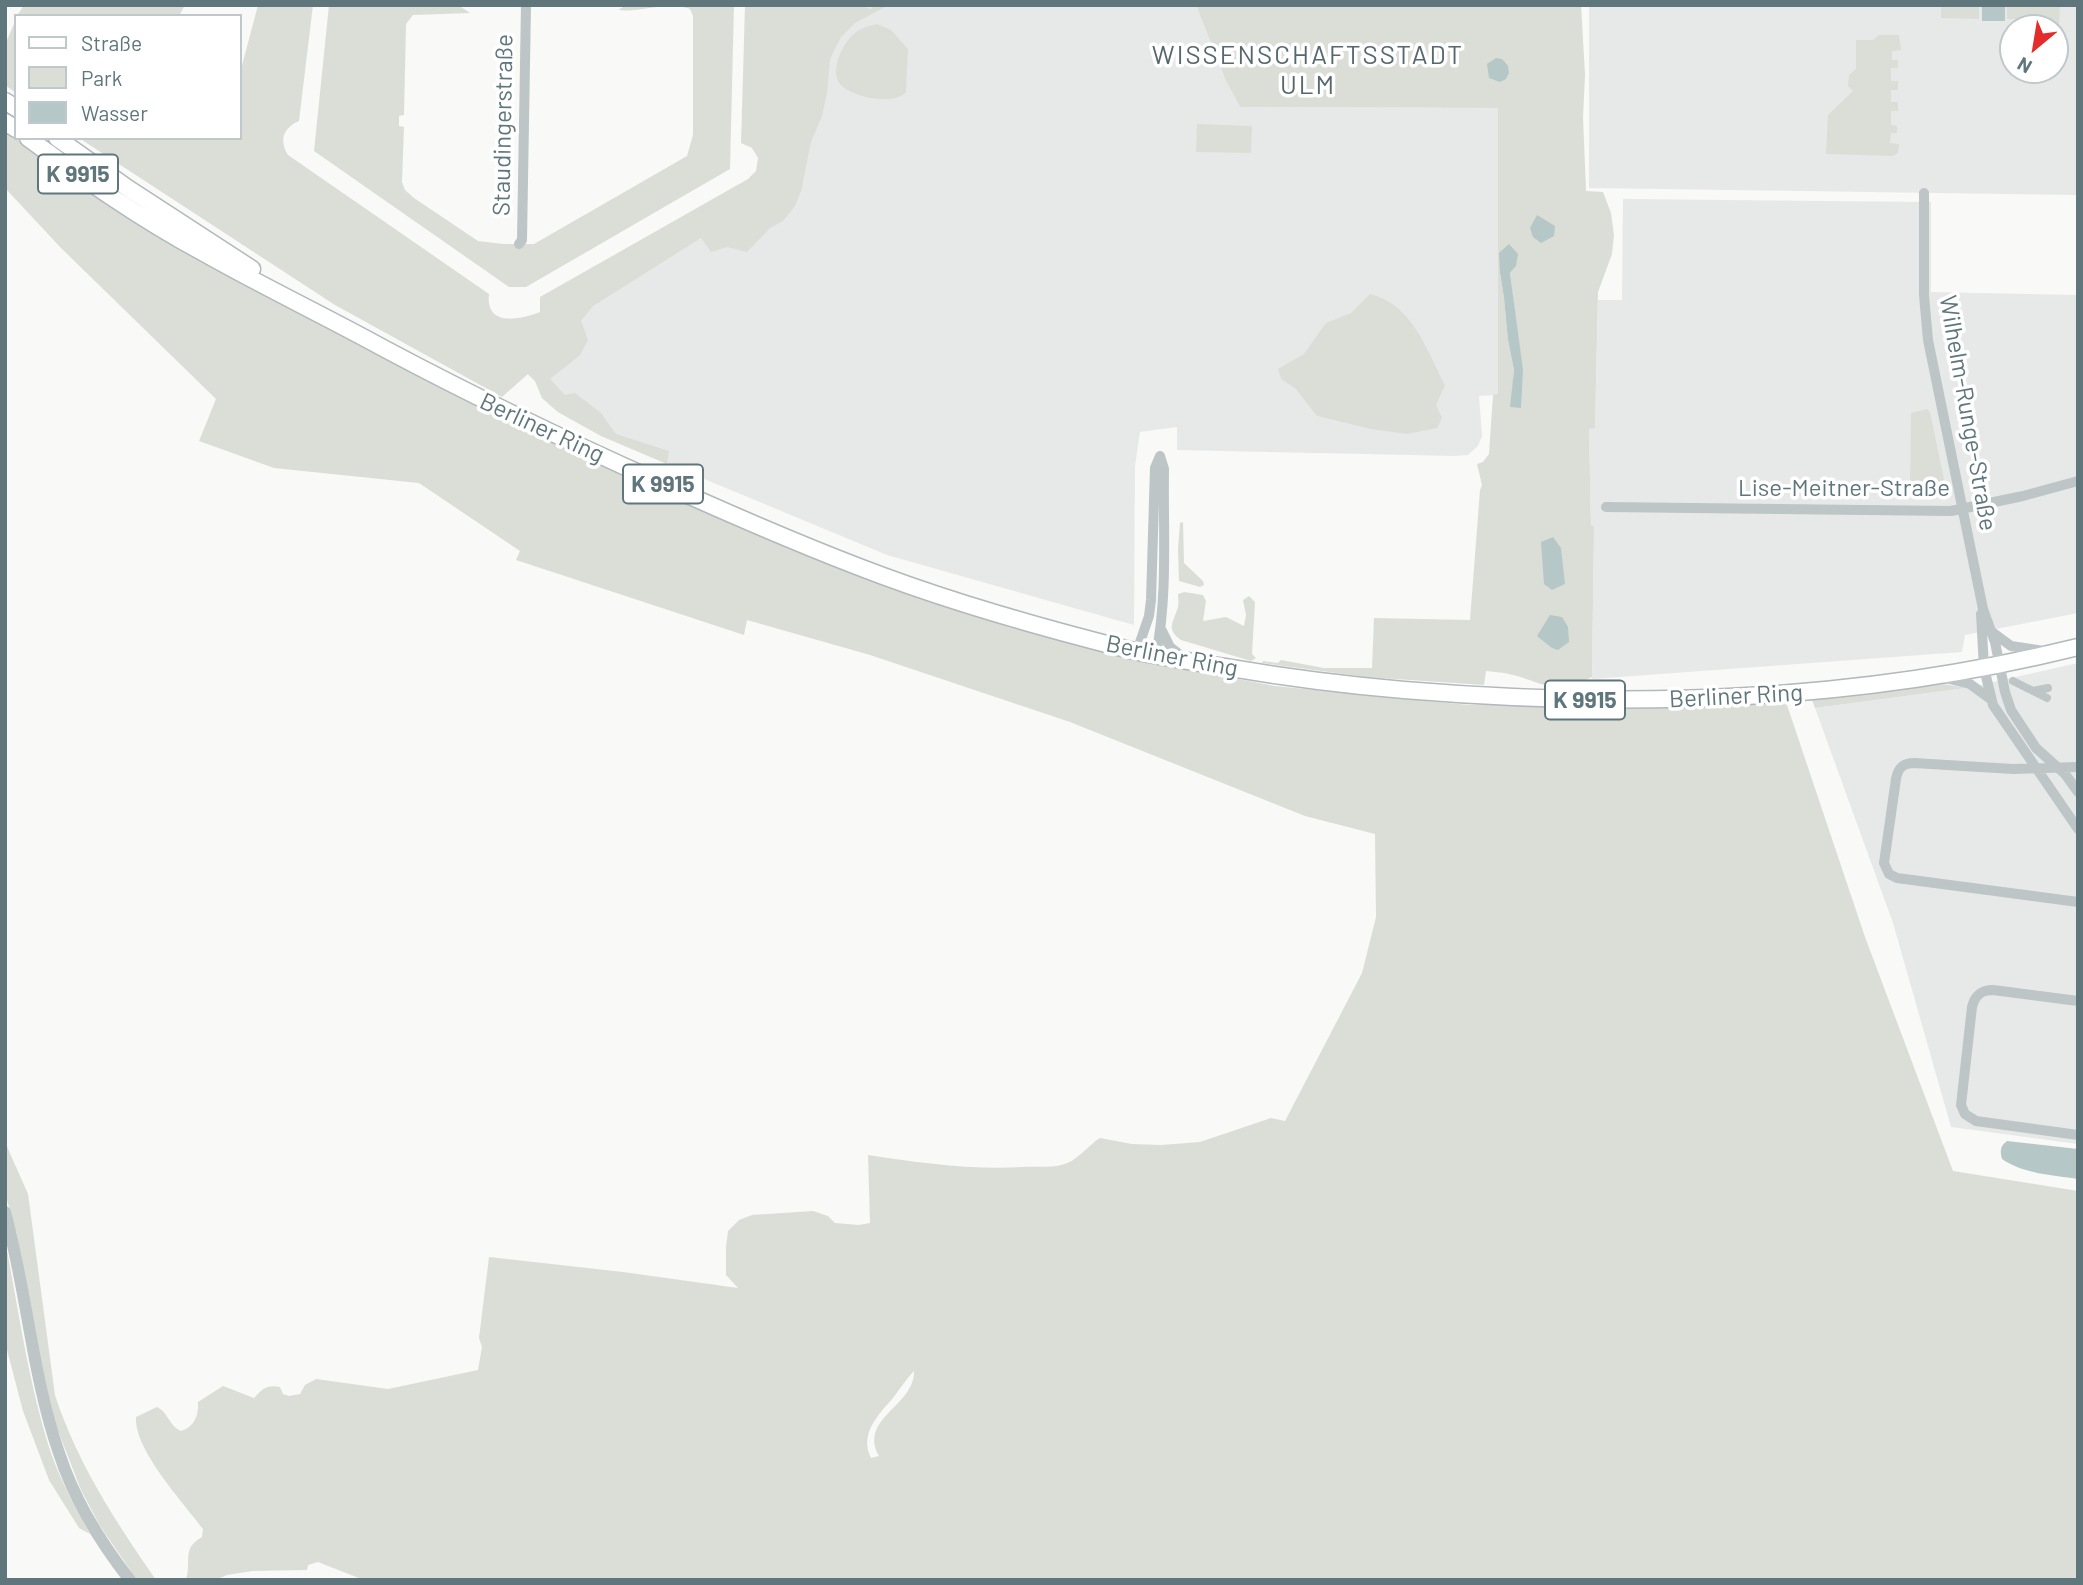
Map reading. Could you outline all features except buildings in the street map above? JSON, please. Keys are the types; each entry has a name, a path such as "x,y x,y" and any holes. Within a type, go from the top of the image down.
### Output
{"main road":[{"name":"Berliner Ring","path":"31,140 199,251 458,388 611,461 761,527 886,577 1014,618 1137,651 1277,677 1367,687 1470,696 1661,699 1755,696 1853,688 1991,666 2078,647"},
{"name":"Berliner Ring","path":"60,140 129,189 327,318"}],"street":[{"name":"Staudingerstraße","path":"519,244 522,240 526,5"},
{"name":"Wilhelm-Runge-Straße","path":"1924,193 1924,295 1927,329 1991,666"},
{"path":"1137,651 1149,616 1151,600 1155,468 1160,456 1164,469 1164,575 1161,629 1156,655"},
{"name":"Lise-Meitner-Straße","path":"1606,507 1945,511 2035,493 2078,481"},
{"name":"Wilhelm-Runge-Straße","path":"1980,597 1995,642 1991,666"},
{"path":"1161,629 1170,647 1187,661"},
{"path":"1990,630 2011,646 2058,652"},
{"path":"1991,666 1991,700"},
{"path":"1991,666 2014,715 2039,752 2057,767 2078,792"},
{"path":"1934,676 1970,684 1991,700 1998,715 2078,829"},
{"path":"2013,681 2047,698"},
{"path":"2033,691 2048,688"},
{"path":"2078,767 2006,769 1910,763 1900,766 1884,863 1889,874 1900,878 2078,902"},
{"path":"2078,1001 1993,990 1977,995 1973,1003 1961,1105 1967,1117 1980,1122 2078,1135"},
{"path":"5,1212 38,1374 60,1456 92,1525 130,1580"}],"shaded area":[{"path":"764,5 1196,5 1226,81 1240,107 1498,108 1498,395 1479,396 1482,436 1478,446 1468,455 1454,456 1177,450 1177,427 1140,432 1135,466 1134,625 887,555 601,436 558,412 542,398 535,381 527,374 577,297 779,187"},
{"path":"1589,5 2078,5 2078,195 1589,188"},
{"path":"1623,199 1931,202 1931,292 2078,295 2078,613 1965,635 1962,652 1592,679 1594,527 1591,526 1589,429 1595,427 1598,300 1622,300"},
{"path":"2078,663 2078,1144 1951,1127 1893,923 1815,708 1966,688"}],"green space":[{"path":"24,5 185,5 180,14 18,14"},
{"path":"258,5 313,5 299,121 289,127 283,139 288,155 489,294 492,312 514,319 540,312 540,297 748,179 756,171 758,158 752,148 741,143 745,5 858,5 871,9 874,5 889,5 855,23 841,37 830,59 822,116 811,142 801,191 795,206 783,221 770,228 747,252 727,247 711,252 701,238 593,306 581,321 588,340 580,355 550,379 565,395 575,393 601,413 616,434 669,451 667,464 601,436 558,412 542,398 535,381 528,374 502,397 335,305 82,140 242,140 242,65"},
{"path":"329,5 458,5 470,13 413,15 406,24 404,115 399,116 399,126 404,127 402,182 405,190 478,241 534,244 687,156 693,135 693,16 690,9 673,6 618,10 627,5 734,5 730,169 526,287 509,287 314,151"},
{"path":"1196,5 1581,5 1585,75 1583,117 1586,191 1603,192 1611,213 1614,235 1612,254 1598,292 1595,428 1589,429 1591,526 1594,526 1592,677 1556,687 1486,671 1484,685 1366,677 1262,663 1278,663 1281,660 1324,668 1372,668 1374,618 1470,620 1482,485 1477,464 1483,462 1489,454 1493,395 1498,394 1498,108 1240,107 1226,81","holes":["1516,266 1510,273 1518,339 1511,407 1514,370 1500,273"]},
{"path":"1941,5 1979,5 1979,19 1941,18"},
{"path":"2007,5 2060,5 2060,14 2007,14"},
{"path":"14,24 14,92 5,85 5,45"},
{"path":"877,24 891,30 908,49 906,92 900,96 883,99 863,96 846,89 837,79 839,57 851,36"},
{"path":"1879,35 1899,35 1901,50 1892,51 1892,60 1898,60 1898,68 1891,68 1891,81 1898,81 1898,90 1891,90 1891,102 1898,102 1898,111 1891,111 1891,125 1897,126 1897,133 1891,133 1890,143 1899,144 1898,153 1893,156 1826,154 1828,115 1853,91 1848,86 1849,75 1856,69 1856,40 1873,40"},
{"path":"1197,124 1252,126 1251,153 1196,152"},
{"path":"5,129 14,136 14,140 20,140 62,171 245,284 454,392 882,581 1008,627 1159,664 1275,686 1469,705 1702,706 1786,702 1865,937 1953,1171 2078,1191 2078,1580 364,1580 318,1562 308,1565 307,1570 252,1571 215,1580 186,1580 189,1551 202,1537 203,1529 151,1460 137,1430 136,1417 157,1407 181,1431 195,1420 198,1402 223,1386 254,1398 265,1388 275,1386 289,1396 300,1394 305,1385 316,1379 388,1389 478,1370 482,1347 479,1338 489,1257 738,1288 726,1275 726,1247 728,1231 739,1220 752,1215 813,1211 828,1216 835,1223 870,1223 868,1155 965,1167 1052,1166 1072,1161 1100,1138 1132,1144 1200,1142 1271,1118 1285,1121 1362,973 1376,917 1375,834 1305,816 1070,722 870,655 747,620 744,635 516,560 520,551 419,483 274,468 199,441 216,399 61,248 5,188","holes":["914,1371 906,1394 881,1422 875,1443 879,1456 871,1458 867,1441 872,1425"]},
{"path":"1370,294 1385,300 1408,318 1445,385 1436,405 1442,418 1437,428 1407,434 1371,429 1317,416 1296,389 1281,379 1278,369 1304,354 1326,323 1351,313"},
{"path":"1927,409 1930,412 1947,494 1942,496 1910,495 1911,413"},
{"path":"1183,522 1184,563 1203,581 1204,585 1200,587 1179,581 1178,549 1180,523"},
{"path":"1184,592 1203,595 1206,601 1203,621 1226,617 1244,626 1246,615 1243,600 1249,596 1255,602 1252,654 1256,658 1251,661 1181,640 1176,636 1172,625 1178,607 1178,594"},
{"path":"1944,684 1966,688 1815,708 1812,700"},
{"path":"5,1142 28,1194 55,1395 86,1468 112,1514 156,1580 137,1580 100,1526 81,1490 55,1423 17,1235 5,1193"},
{"path":"5,1240 25,1349 44,1430 60,1476 90,1534 79,1528 49,1480 23,1411 5,1342"}],"water":[{"path":"1982,5 2005,5 2005,14 1999,14 1999,21 1982,21"},
{"path":"1496,58 1502,59 1508,66 1506,79 1500,82 1489,78 1487,64"},
{"path":"1537,215 1555,226 1554,236 1541,243 1533,237 1530,228"},
{"path":"1509,244 1518,254 1516,266 1510,273 1523,370 1521,408 1510,407 1514,370 1500,273 1499,253"},
{"path":"1553,537 1561,548 1565,584 1552,590 1544,584 1541,542"},
{"path":"1550,615 1562,617 1568,627 1569,642 1558,650 1537,636"},
{"path":"2007,1141 2078,1149 2078,1179 2039,1173 2011,1164 2002,1159 2001,1154"}],"district":[{"name":"WISSENSCHAFTSSTADT ULM","path":"1308,70"}]}
